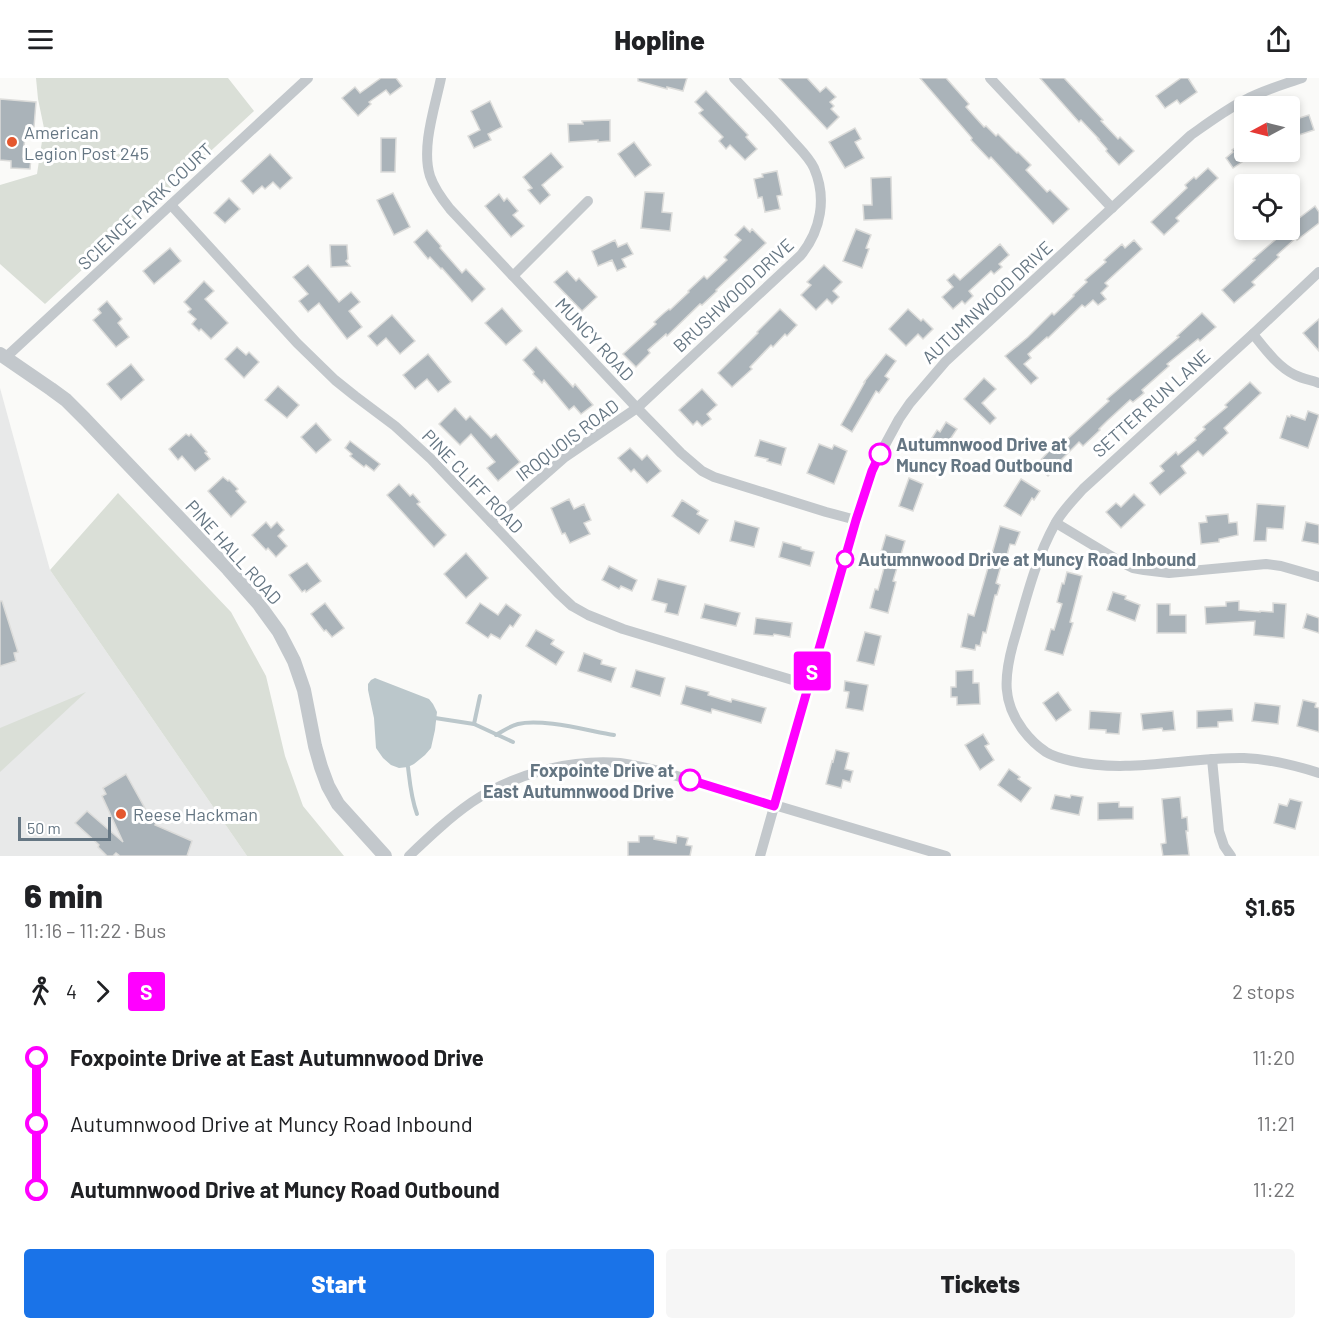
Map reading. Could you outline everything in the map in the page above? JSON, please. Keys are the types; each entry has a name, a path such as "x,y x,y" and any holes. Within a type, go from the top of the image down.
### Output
{"street":[{"name":"SCIENCE PARK COURT","path":"2,356 171,205 308,78"},
{"name":"MUNCY ROAD","path":"441,78 428,138 427,158 435,188 450,209 637,408 702,471 714,477 856,520"},
{"name":"BRUSHWOOD DRIVE","path":"637,408 801,255 817,230 820,215 820,191 814,168 804,153 734,78"},
{"path":"990,78 1112,208"},
{"name":"AUTUMNWOOD DRIVE","path":"760,856 872,471 910,403 946,361 1191,135 1245,99 1302,78"},
{"path":"513,276 588,201"},
{"name":"PINE CLIFF ROAD","path":"171,205 297,343 335,380 395,426 431,459 572,606 588,615 634,632 809,685"},
{"name":"SETTER RUN LANE","path":"1319,272 1067,506 1037,562 1010,658 1006,687 1010,708 1019,724 1035,744 1060,759 1080,763 1130,766 1212,759 1262,759 1319,773"},
{"path":"1253,334 1287,371 1319,383"},
{"name":"PINE HALL ROAD","path":"2,356 66,400 258,603 279,632 294,661 304,690 321,767 328,786 338,804 384,856"},
{"name":"IROQUOIS ROAD","path":"491,522 566,457 637,408"},
{"path":"1056,523 1121,562 1144,570 1169,573 1266,564 1319,577"},
{"path":"1212,759 1219,831 1224,846 1231,856"},
{"path":"409,856 453,816 486,794 513,781 559,767 602,763 639,766 660,771 946,856"}],"shaded area":[{"path":"36,78 228,78 254,111 45,304 0,264 0,185 37,174 44,128"},
{"path":"0,388 50,570 247,856 0,856"},
{"path":"118,493 231,612 266,676 285,756 303,806 344,856 247,856 50,570"},
{"path":"375,678 429,699 437,712 431,748 408,767 399,768 391,765 376,748 374,718 368,690 368,684"},
{"path":"86,692 0,772 0,728"}],"building":[{"path":"381,78 396,78 402,86 390,95 386,90 369,102 371,104 358,116 342,98 355,87 360,93"},
{"path":"638,78 687,78 683,91 638,81"},
{"path":"779,78 807,78 820,92 826,87 836,97 830,102 834,106 831,109 839,117 827,129"},
{"path":"920,78 946,78 969,104 966,107 984,127 986,126 996,136 998,134 1018,152 1031,165 1026,170 1047,192 1050,190 1069,209 1053,224 991,157 989,159 971,140 972,138"},
{"path":"1040,78 1064,78 1118,139 1120,137 1134,151 1119,165 1099,139 1081,120 1079,122"},
{"path":"1181,78 1188,78 1197,92 1180,104 1177,100 1165,108 1156,96"},
{"path":"706,91 748,135 746,137 757,149 745,160 730,145 726,149 719,141 723,137 699,113 703,110 695,102"},
{"name":"American Legion Post 245","path":"0,99 36,102 34,127 26,126 23,157 31,157 30,169 11,168 11,161 0,160"},
{"path":"490,101 502,127 488,134 491,140 474,148 468,136 480,130 471,111"},
{"path":"1309,115 1314,130 1300,135 1300,118"},
{"path":"610,120 610,141 569,142 568,124"},
{"path":"855,128 861,139 855,142 864,158 845,168 829,142"},
{"path":"381,138 396,138 395,172 381,172"},
{"path":"634,142 651,165 635,177 618,154"},
{"path":"1234,149 1234,162 1242,162 1233,168 1226,158 1233,152"},
{"path":"551,153 563,167 542,185 550,195 540,204 528,190 532,188 523,177"},
{"path":"270,154 292,178 280,189 273,182 265,189 262,186 253,194 241,181"},
{"path":"1208,168 1218,178 1176,218 1179,221 1164,235 1151,222 1187,188 1185,185"},
{"path":"777,171 782,195 777,196 780,209 765,212 762,197 758,198 754,179 763,177 762,174"},
{"path":"891,177 892,219 864,220 863,205 872,205 871,178"},
{"path":"645,192 664,193 662,212 672,213 670,231 641,228"},
{"path":"393,193 410,227 394,235 377,200"},
{"path":"499,194 504,201 507,198 518,211 513,215 524,226 511,237 485,206"},
{"path":"229,198 240,209 225,223 214,213"},
{"path":"1315,206 1319,212 1319,223 1300,238 1300,217"},
{"path":"744,226 750,232 752,229 766,243 702,305 700,304 667,336 666,334 648,350 650,353 636,367 623,354 704,276 707,279 727,260 724,257 741,240 735,235"},
{"path":"856,229 871,235 862,268 843,261"},
{"path":"427,230 462,273 466,269 485,289 472,302 442,268 430,257 428,259 414,242"},
{"path":"615,240 618,247 627,243 633,254 622,259 626,267 617,271 612,260 598,266 592,251"},
{"path":"1134,240 1142,249 1105,283 1108,286 1101,293 1106,299 1098,305 1093,300 1085,307 1082,305 1028,354 1031,358 1024,364 1038,378 1031,384 1005,356 1074,296 1087,282 1085,280 1106,262 1104,260 1122,244 1125,248"},
{"path":"1275,240 1294,240 1252,282 1255,285 1234,303 1222,290 1255,260 1253,259"},
{"path":"1000,244 1009,255 999,264 1002,267 994,274 991,271 969,291 973,296 965,304 962,301 953,309 942,297 953,287 947,280 954,274 960,280"},
{"path":"330,245 347,245 348,259 346,261 350,266 331,267"},
{"path":"170,248 181,261 154,284 143,271"},
{"path":"308,265 339,302 351,292 360,302 349,311 362,327 347,339 319,303 308,312 299,301 308,294 293,277"},
{"path":"824,265 842,282 833,291 839,297 832,304 827,299 816,310 801,295 811,285 807,282"},
{"path":"567,271 576,281 579,278 597,297 582,311 554,282"},
{"path":"204,281 214,291 205,299 228,323 211,339 192,324 196,319 188,312 191,309 184,302"},
{"path":"107,301 122,319 118,323 129,337 116,347 93,320 101,313 98,309"},
{"path":"502,308 522,331 506,345 485,323"},
{"path":"780,309 797,325 773,347 771,345 750,367 752,369 732,387 718,373"},
{"path":"908,309 933,329 923,339 918,334 906,346 889,329"},
{"path":"1202,313 1216,327 1167,364 1169,366 1142,390 1144,393 1133,402 1130,400 1083,446 1079,442 1048,476 1036,465 1050,450 1060,442 1062,444 1109,401 1107,399 1179,337 1177,336"},
{"path":"392,315 415,341 400,354 386,338 377,346 368,336"},
{"path":"1319,319 1319,351 1303,333"},
{"path":"237,347 246,355 249,352 259,362 244,378 225,359"},
{"path":"536,347 573,387 575,384 593,405 581,414 574,406 569,410 544,380 542,383 533,374 534,372 523,360"},
{"path":"428,354 451,382 438,392 427,379 415,389 403,375"},
{"path":"886,354 896,361 885,376 889,379 879,393 876,391 852,432 841,425 864,382"},
{"path":"131,364 144,380 121,400 107,384"},
{"path":"984,378 996,389 982,403 996,418 990,424 964,399"},
{"path":"1250,382 1261,393 1224,428 1228,433 1203,456 1198,451 1181,466 1186,473 1160,495 1150,483 1164,471 1160,466 1176,452 1178,455 1196,440 1195,438 1205,429 1203,427 1227,407 1225,405"},
{"path":"278,386 299,405 287,418 265,400"},
{"path":"702,389 717,405 707,414 711,419 702,426 697,421 693,425 679,410"},
{"path":"455,408 466,420 470,416 491,438 496,434 520,462 498,481 487,468 495,462 471,434 460,445 439,424"},
{"path":"1308,411 1319,415 1308,448 1280,438 1287,416 1291,415 1305,420"},
{"path":"946,422 957,429 941,453 928,444 937,430 940,432"},
{"path":"316,423 331,440 316,453 301,437"},
{"path":"186,434 189,436 191,434 207,452 205,453 210,459 195,471 182,456 178,460 169,449"},
{"path":"760,440 786,448 781,465 755,456"},
{"path":"350,441 380,464 374,471 366,465 364,467 350,456 352,454 345,448"},
{"path":"819,444 832,449 834,445 847,451 834,484 807,473"},
{"path":"630,448 642,460 647,455 661,471 647,483 634,469 631,472 618,458"},
{"path":"223,477 238,489 236,491 246,502 231,517 208,491"},
{"path":"909,478 923,484 913,511 899,506"},
{"path":"1021,479 1040,491 1034,500 1032,498 1021,516 1004,506"},
{"path":"399,484 410,496 413,494 420,502 417,504 446,535 434,547 387,495"},
{"path":"1134,494 1145,505 1121,528 1106,512 1116,503 1121,507"},
{"path":"569,499 574,509 584,504 591,520 584,523 590,534 570,543 565,533 562,534 551,508"},
{"path":"682,500 699,511 697,514 708,520 699,534 672,516"},
{"path":"1257,504 1285,506 1283,529 1267,528 1266,541 1254,541"},
{"path":"1228,514 1229,523 1237,522 1238,535 1219,539 1219,542 1201,544 1199,523 1207,522 1206,516"},
{"path":"735,521 759,528 754,547 730,541"},
{"path":"266,522 271,528 277,522 284,530 278,536 287,546 276,557 252,535"},
{"path":"1306,522 1319,525 1319,544 1302,541"},
{"path":"1000,526 1020,532 1015,545 1010,544 1006,559 1004,563 1002,562 996,583 1000,585 980,646 976,645 975,650 961,647 968,614 974,616"},
{"path":"886,535 905,541 893,581 896,582 888,613 870,608 885,564 878,562"},
{"path":"783,542 814,552 810,566 779,557"},
{"path":"466,553 488,578 466,598 444,574"},
{"path":"307,563 321,581 306,592 305,590 302,592 289,575"},
{"path":"609,566 637,580 632,591 621,586 619,589 602,580"},
{"path":"1067,572 1082,576 1070,622 1073,623 1063,655 1045,650 1062,604 1057,602"},
{"path":"658,579 686,586 678,615 665,612 667,604 652,600"},
{"path":"1113,592 1126,596 1125,599 1140,605 1135,621 1107,610"},
{"path":"0,601 2,601 18,652 14,653 16,661 0,666"},
{"path":"1239,601 1239,610 1260,612 1273,612 1273,603 1286,604 1284,638 1254,635 1255,621 1206,624 1205,607 1226,606 1226,602"},
{"path":"325,603 344,628 332,637 326,630 324,631 311,614"},
{"path":"480,603 498,615 506,604 521,615 513,627 510,625 500,639 491,634 488,638 466,623"},
{"path":"705,604 740,613 736,626 701,618"},
{"path":"1157,604 1170,604 1170,615 1186,615 1186,633 1157,633"},
{"path":"1307,614 1319,618 1319,633 1303,628"},
{"path":"756,618 792,623 790,637 754,634"},
{"path":"536,630 554,640 551,644 564,652 556,665 526,646"},
{"path":"865,632 881,636 874,665 857,661"},
{"path":"584,653 602,660 601,664 616,668 611,682 578,671"},
{"path":"636,670 665,678 660,696 631,687"},
{"path":"973,670 973,683 979,683 980,704 957,705 957,697 951,697 951,687 956,687 956,671"},
{"path":"845,681 868,685 863,711 846,708 849,692 844,691"},
{"path":"686,686 709,692 708,695 731,702 732,699 766,708 761,723 712,709 711,713 681,704"},
{"path":"1058,692 1071,710 1056,721 1043,703"},
{"path":"1303,700 1316,703 1315,707 1319,708 1319,732 1297,726"},
{"path":"1255,703 1280,706 1278,724 1252,721"},
{"path":"1232,709 1233,721 1218,722 1218,727 1197,728 1197,711"},
{"path":"1090,711 1121,713 1119,734 1106,733 1106,730 1089,729"},
{"path":"1173,711 1175,730 1163,731 1162,728 1143,730 1141,714"},
{"path":"983,734 989,744 985,746 994,760 980,770 965,745"},
{"path":"836,750 849,753 845,769 853,771 850,782 843,780 841,788 826,784"},
{"path":"1009,769 1031,788 1021,802 998,785"},
{"name":"Reese Hackman","path":"126,774 146,810 157,821 155,825 192,841 187,856 120,856 116,853 113,856 107,856 98,847 99,845 75,823 87,811 123,842 102,796 106,794 103,788"},
{"path":"1055,795 1070,798 1071,795 1083,797 1079,815 1051,809"},
{"path":"1180,797 1182,818 1187,817 1189,855 1163,856 1161,844 1166,843 1162,799"},
{"path":"1290,799 1302,802 1295,829 1274,823 1279,804 1287,806"},
{"path":"1119,802 1119,807 1133,807 1133,819 1098,820 1098,803"},
{"path":"639,836 654,836 654,839 676,843 677,836 688,838 686,845 692,846 690,856 628,856 628,842 639,842"}],"waterway":[{"path":"474,724 480,696"},
{"path":"435,718 474,724 513,742"},
{"path":"496,735 515,725 528,723 552,724 614,735"},
{"path":"408,767 417,814"}],"bus line":[{"name":"S","path":"690,780 774,806 856,520 880,454"}],"place":[{"name":"American Legion Post 245","path":"12,142"},
{"name":"Autumnwood Drive at Muncy Road Outbound","path":"880,454"},
{"name":"Autumnwood Drive at Muncy Road Inbound","path":"845,559"},
{"name":"Foxpointe Drive at East Autumnwood Drive","path":"690,780"},
{"name":"Reese Hackman","path":"121,814"}]}
